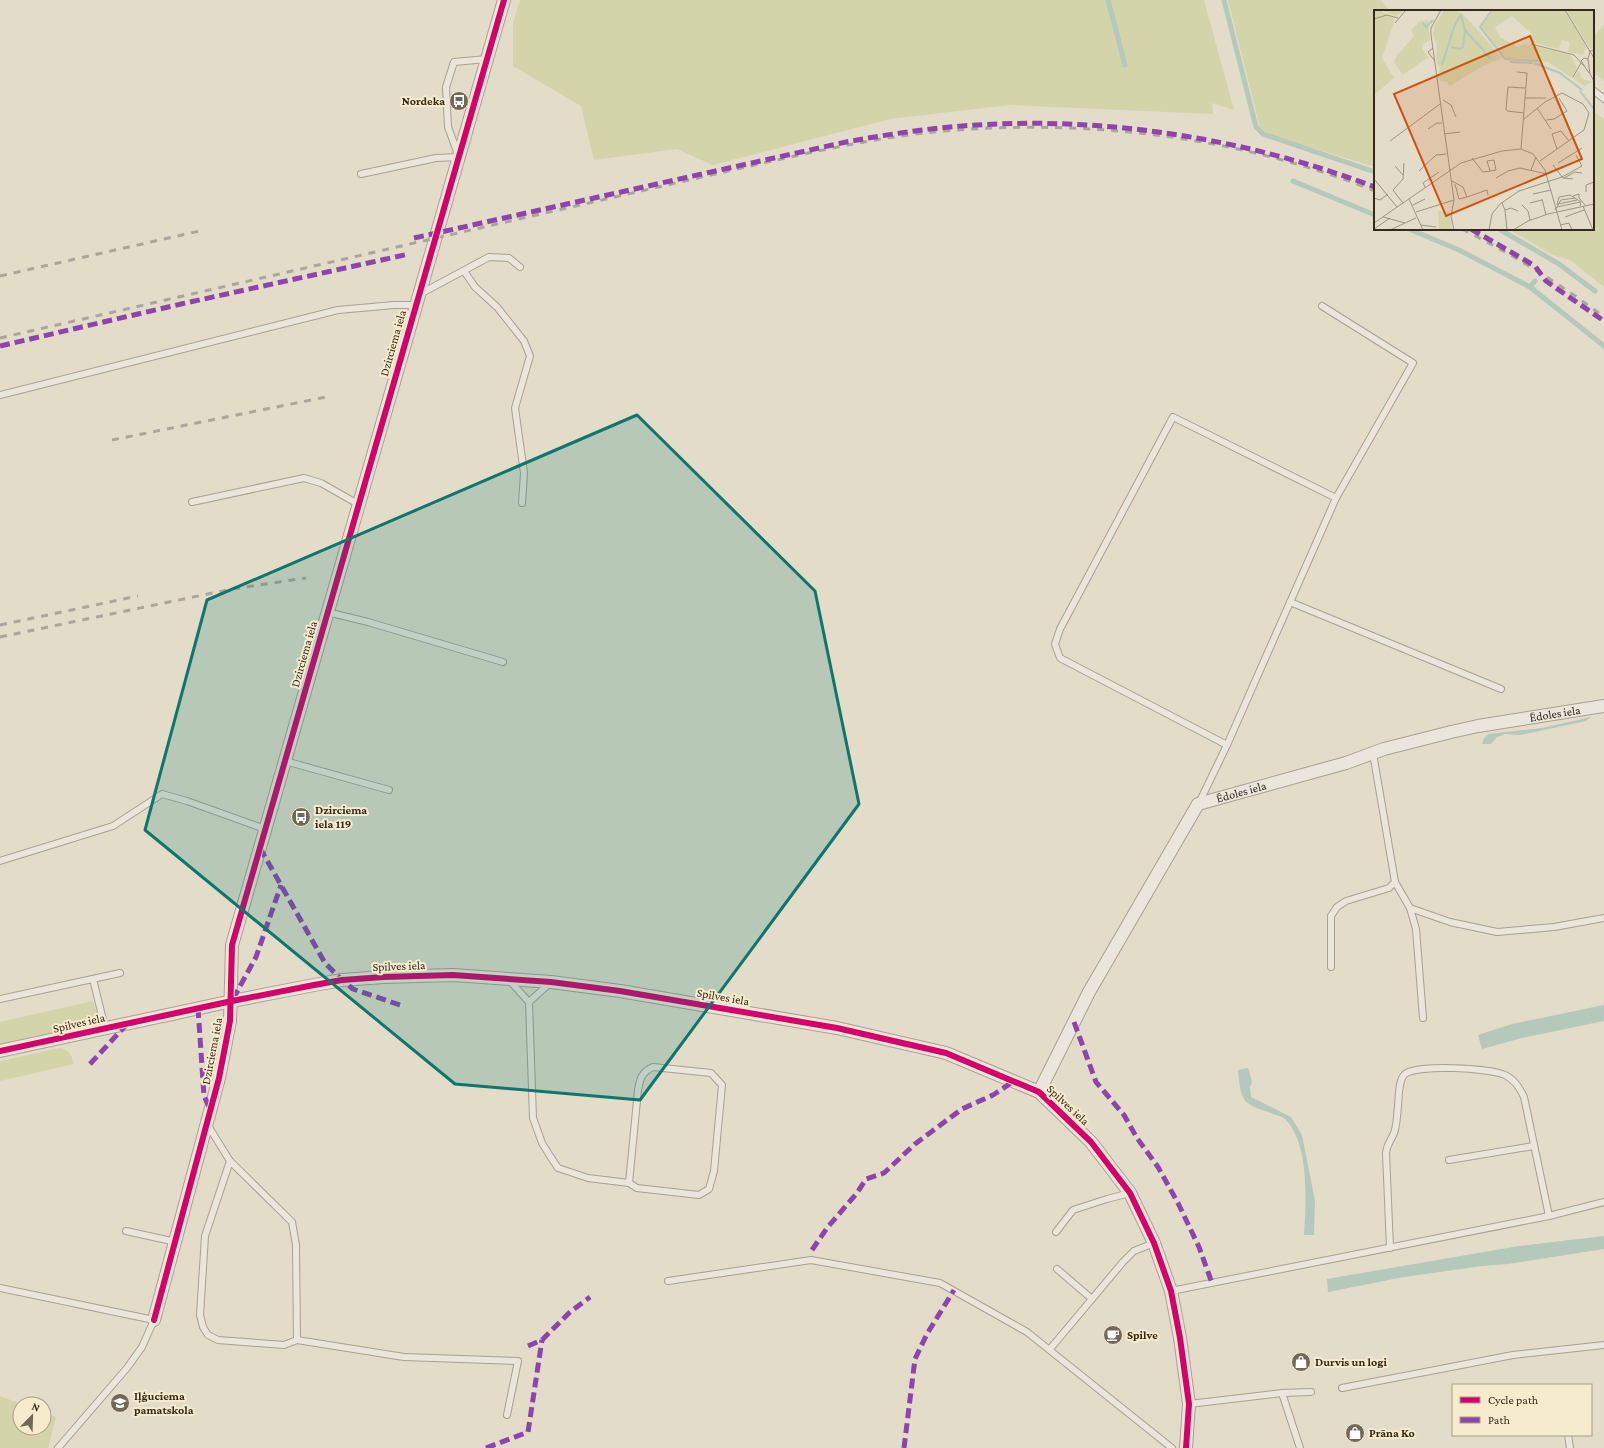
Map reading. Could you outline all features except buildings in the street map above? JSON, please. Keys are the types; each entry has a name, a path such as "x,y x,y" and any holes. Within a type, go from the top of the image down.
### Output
{"street":[{"name":"Dzirciema iela","path":"154,1320 207,1124 228,1033 232,1001 232,945 504,0"},
{"name":"Ēdoles iela","path":"1198,804 1346,763 1373,753 1478,726 1604,706"},
{"path":"1039,1092 1089,992 1198,804"},
{"name":"Spilves iela","path":"0,1052 232,1001 342,980 453,975 551,982 620,991 837,1028 939,1051 1039,1092 1091,1142 1130,1193 1154,1243 1171,1291 1180,1338 1189,1404 1186,1448"}],"lane":[{"path":"361,174 436,158 459,157 448,127 446,87 454,62 487,59"},
{"path":"1594,91 1604,99"},
{"path":"0,394 338,310 394,305 417,300 489,257 500,256 509,258 520,267"},
{"path":"464,271 475,287 497,307 524,341 530,356 515,408 524,472 522,503"},
{"path":"1198,804 1227,745 1336,498 1412,363 1322,306"},
{"path":"1227,745 1060,658 1055,644 1060,629 1173,417 1336,498"},
{"path":"192,502 304,478 321,483 358,504"},
{"path":"1290,602 1501,689"},
{"path":"327,612 368,622 503,662"},
{"path":"1373,753 1395,882 1410,908 1416,929 1423,1018"},
{"path":"285,761 389,790"},
{"path":"0,861 113,826 162,794 187,800 265,829"},
{"path":"1331,967 1331,916 1337,907 1346,901 1389,888 1395,882"},
{"path":"1410,908 1450,922 1497,932 1554,927 1604,918"},
{"path":"0,999 120,973"},
{"path":"93,979 105,1028"},
{"path":"508,979 529,1002 533,1118 542,1142 558,1168 588,1178 628,1183 637,1188 699,1195 709,1189 714,1171 722,1085 710,1073 653,1067 645,1071 640,1081 638,1090 628,1183"},
{"path":"529,1002 551,982"},
{"path":"1390,1248 1386,1152 1387,1143 1393,1135 1396,1124 1401,1081 1405,1074 1412,1071 1449,1067 1492,1070 1504,1074 1515,1081 1524,1097 1549,1216"},
{"path":"207,1124 230,1161 292,1222 296,1245 297,1340"},
{"path":"1450,1160 1534,1146"},
{"path":"230,1161 205,1236 200,1315 202,1327 208,1335 227,1342 284,1345 297,1340 404,1357 518,1361 507,1415"},
{"path":"1056,1232 1073,1210 1107,1198 1130,1193"},
{"path":"1171,1291 1549,1216 1604,1202"},
{"path":"126,1231 176,1242"},
{"path":"1050,1349 1134,1251 1154,1243"},
{"path":"668,1281 811,1260 846,1264 940,1283 1027,1332 1172,1448"},
{"path":"1056,1269 1092,1299"},
{"path":"0,1288 154,1320 142,1347 131,1363 58,1448"},
{"path":"1342,1388 1513,1355 1604,1345"},
{"path":"1189,1404 1282,1392 1311,1392"},
{"path":"1282,1392 1300,1448"},
{"path":"1568,1436 1570,1448"}],"highlighted area":[{"path":"637,415 815,591 859,804 640,1100 455,1084 145,830 207,600"}],"green space":[{"path":"520,0 1204,0 1234,110 1212,103 1213,114 1010,105 890,119 713,165 677,149 594,160 581,106 513,66 513,23"},
{"path":"1228,0 1381,0 1388,10 1374,10 1374,167 1267,134 1260,128"},
{"path":"1604,24 1604,81 1594,73 1594,37"},
{"path":"1594,112 1604,119 1604,287 1570,260 1553,255 1510,230 1594,230"},
{"path":"93,1001 97,1014 96,1023 0,1044 0,1022"},
{"path":"59,1048 68,1051 74,1064 0,1081 0,1061"},
{"path":"0,1396 12,1401 12,1436 51,1436 48,1448 0,1448"},
{"path":"52,1415 56,1417 52,1432"}],"shaded area":[{"path":"1591,717 1586,721 1520,735 1505,734 1497,737 1491,744 1482,744 1484,738 1489,734 1542,728"},
{"path":"1604,1005 1604,1021 1522,1038 1482,1049 1478,1035 1512,1024"},
{"path":"1248,1068 1252,1082 1250,1087 1251,1097 1291,1117 1302,1135 1315,1201 1314,1235 1304,1235 1305,1174 1299,1143 1293,1130 1285,1119 1254,1107 1244,1099 1240,1088 1238,1070"},
{"path":"1604,1236 1604,1249 1508,1264 1482,1266 1404,1277 1328,1292 1327,1279 1519,1246"}],"waterway":[{"path":"1108,0 1125,65"},
{"path":"1224,0 1256,127 1263,134 1374,172"},
{"path":"1293,181 1374,215"},
{"path":"1411,230 1459,250 1530,287 1535,281"},
{"path":"1501,230 1559,264 1595,291"},
{"path":"1530,287 1604,346"}],"railway":[{"path":"0,338 772,161 905,135 981,129 1038,127 1096,129 1153,135 1210,143 1266,156 1321,171 1374,191"},
{"path":"0,276 204,230"},
{"path":"1464,230 1535,270 1570,292 1604,317"},
{"path":"112,440 331,396"},
{"path":"0,637 232,589 306,578"},
{"path":"0,625 138,596"}],"marked path":[{"path":"414,238 846,142 904,132 962,126 1015,123 1067,124 1120,128 1172,134 1224,143 1275,155 1326,170 1374,187"},
{"path":"1473,230 1535,266 1546,281 1604,321"},
{"path":"0,346 181,304 409,254"},
{"path":"260,848 325,963 353,989 400,1005"},
{"path":"233,999 256,957 281,885"},
{"path":"198,1008 204,1096 210,1109"},
{"path":"1074,1022 1096,1082 1124,1115 1137,1138 1158,1167 1178,1203 1199,1247 1212,1283"},
{"path":"90,1064 127,1024"},
{"path":"812,1250 827,1228 857,1193 866,1179 884,1173 915,1144 962,1109 993,1095 1014,1081"},
{"path":"904,1448 915,1359 927,1334 954,1290"},
{"path":"528,1346 542,1340 570,1312 590,1297"},
{"path":"486,1448 528,1432 542,1340"}],"cycle path":[{"path":"154,1320 219,1078 230,1021 232,945 504,0"},
{"path":"0,1051 232,1001 342,980 453,975 551,982 620,991 837,1028 946,1053 1039,1092 1091,1142 1130,1193 1154,1243 1171,1291 1180,1338 1189,1404 1186,1448"}],"place":[{"name":"Nordeka","path":"459,101"},
{"name":"Dzirciema iela 119","path":"301,817"},
{"name":"Spilve","path":"1113,1335"},
{"name":"Durvis un logi","path":"1301,1362"},
{"name":"Iļģuciema pamatskola","path":"120,1403"},
{"name":"Prāna Ko","path":"1355,1433"}]}
